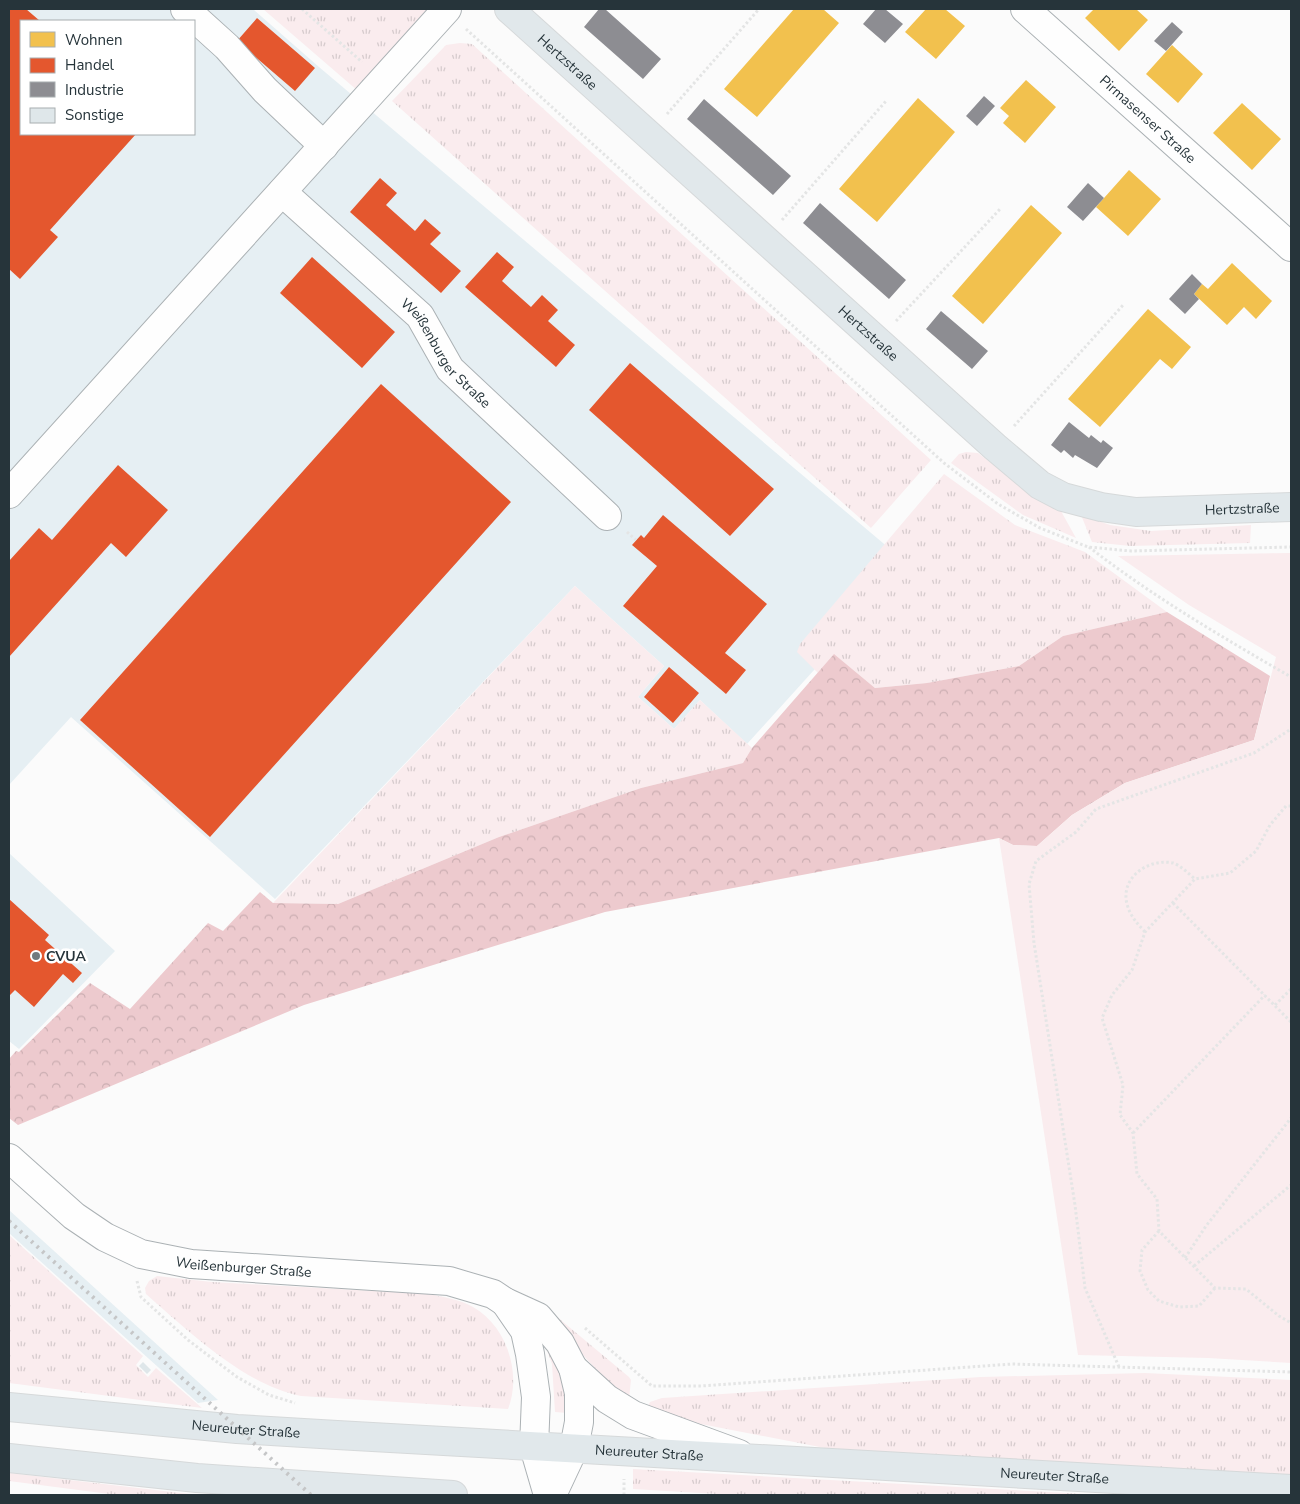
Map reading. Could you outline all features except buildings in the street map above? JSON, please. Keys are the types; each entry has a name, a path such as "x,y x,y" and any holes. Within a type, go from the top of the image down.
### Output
{"main road":[{"name":"Hertzstraße","path":"509,9 995,447 1040,485 1063,497 1101,508 1136,512 1291,507"},
{"name":"Neureuter Straße","path":"9,1407 237,1429 1291,1490"},
{"path":"9,1458 197,1478 453,1495"}],"street":[{"path":"186,9 228,47 264,90 324,146"},
{"path":"9,494 447,9"},
{"name":"Pirmasenser Straße","path":"1026,9 1281,225 1291,247"},
{"name":"Weißenburger Straße","path":"282,192 420,316 450,370 608,516"},
{"name":"Weißenburger Straße","path":"9,1158 74,1216 105,1237 141,1254 191,1264 448,1281 493,1294 538,1318 560,1343 573,1368 579,1393 579,1422 574,1448 552,1495"},
{"name":"Weißenburger Straße","path":"505,1302 525,1331 536,1397 534,1447 548,1495"},
{"name":"Weißenburger Straße","path":"573,1368 607,1400 633,1415 753,1458"}],"path":[{"path":"302,9 383,80"},
{"path":"648,135 759,9"},
{"path":"765,239 886,100"},
{"path":"877,341 1001,208"},
{"path":"995,447 1124,304"},
{"path":"1088,547 1131,580 1219,636 1291,677"},
{"path":"1119,1367 1085,1288 1075,1204 1034,943 1029,884 1036,861 1076,832 1096,809 1254,753 1291,728"},
{"path":"1291,806 1286,806 1270,825 1256,851 1230,873 1195,879 1145,932 1132,970 1112,995 1102,1018 1123,1085 1120,1115 1132,1133 1137,1174 1156,1200 1158,1231 1216,1288 1246,1289 1279,1316 1291,1323"},
{"path":"1145,932 1132,918 1126,901 1127,886 1135,872 1153,862 1174,863 1195,879"},
{"path":"1173,903 1291,1022"},
{"path":"1275,1005 1291,989"},
{"path":"1132,1133 1265,995"},
{"path":"1185,1258 1212,1219 1291,1118"},
{"path":"1194,1266 1291,1185"},
{"path":"1158,1231 1142,1250 1140,1271 1148,1290 1159,1301 1178,1307 1199,1306 1216,1288"},
{"path":"141,1254 135,1277 141,1297 188,1340 237,1377 269,1395 298,1404"},
{"path":"652,1386 701,1386 1012,1364 1291,1372"}],"shaded area":[{"path":"9,9 253,9 319,67 909,565 747,744 700,700 674,729 638,697 664,666 575,586 275,899 71,717 9,785"},
{"path":"9,853 115,951 19,1049 9,1041"},
{"path":"9,1210 218,1400 198,1403 9,1233"}],"green space":[{"path":"263,9 429,9 358,91"},
{"path":"472,44 931,460 871,528 392,101 446,45"},
{"path":"966,452 978,453 1020,485 1057,504 1076,538 1023,515 951,463 959,454"},
{"path":"944,474 1015,525 1085,552 1167,612 1063,636 1019,666 927,683 875,688 835,655 818,673 797,652 800,644"},
{"path":"1081,515 1110,525 1151,531 1251,525 1250,543 1130,546 1092,542"},
{"path":"1291,553 1291,1363 1208,1358 1078,1355 999,838 1013,845 1037,846 1072,815 1125,783 1254,740 1276,657 1189,605 1118,556"},
{"path":"575,586 664,666 638,697 674,729 700,700 752,748 743,763 641,788 499,837 338,904 273,903"},
{"path":"1167,612 1270,676 1254,740 1125,783 1072,815 1037,846 1013,845 999,838 605,912 304,1005 18,1125 9,1118 9,1059 16,1051 19,1052 90,983 130,1009 208,923 223,931 260,892 273,903 338,904 499,837 641,788 743,763 752,748 834,654 875,688 927,683 1019,666 1063,636"},
{"path":"9,1235 143,1356 136,1365 148,1377 156,1368 202,1408 9,1383"},
{"path":"157,1276 212,1282 428,1294 462,1302 485,1315 503,1338 512,1366 512,1395 508,1409 301,1396 280,1390 259,1381 219,1355 146,1294 145,1288 149,1281"},
{"path":"550,1311 629,1377 631,1380 629,1399 586,1358"},
{"path":"544,1342 565,1379 567,1413 555,1412 552,1364"},
{"path":"1145,1373 1291,1380 1291,1475 825,1448 675,1419 647,1408 650,1402 662,1398 981,1377"},
{"path":"633,1469 1102,1495 734,1495 633,1489"},
{"path":"9,1473 198,1495 117,1495 9,1481"}],"railway":[{"path":"9,1221 311,1495"}],"place":[{"name":"CVUA","path":"36,956"}]}
